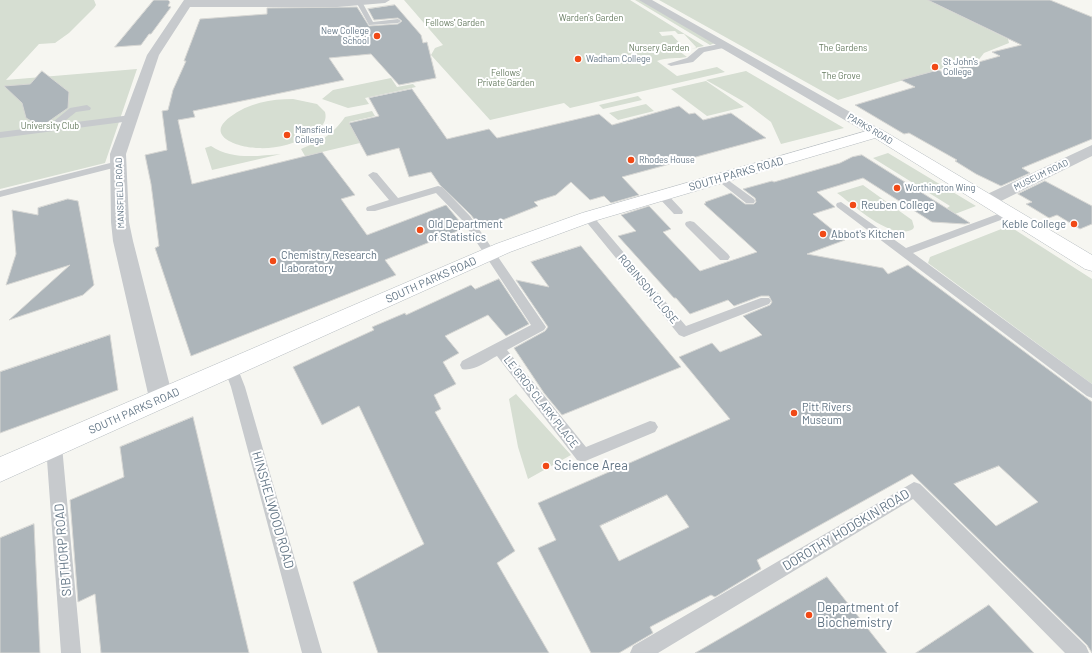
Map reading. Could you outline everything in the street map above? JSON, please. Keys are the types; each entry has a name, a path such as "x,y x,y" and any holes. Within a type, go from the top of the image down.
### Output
{"street":[{"path":"188,2 329,2 384,0"},
{"name":"PARKS ROAD","path":"644,0 877,133 1092,264"},
{"name":"MANSFIELD ROAD","path":"161,398 123,241 120,222 118,154 153,56 188,2"},
{"name":"SOUTH PARKS ROAD","path":"0,470 490,254 588,217 877,133"},
{"name":"MUSEUM ROAD","path":"989,200 1092,150"}],"lane":[{"path":"358,1 371,24 398,21"},
{"path":"670,64 690,60 702,50 725,45"},
{"path":"50,129 73,110 87,108"},
{"path":"0,135 131,118"},
{"path":"0,194 118,164"},
{"path":"373,175 396,202"},
{"path":"721,178 750,201"},
{"path":"371,209 438,189 466,218 490,254"},
{"path":"662,195 678,212"},
{"path":"841,204 1092,392"},
{"path":"905,252 1010,213"},
{"name":"ROBINSON CLOSE","path":"588,217 684,332 765,301"},
{"path":"690,224 724,256"},
{"name":"LE GROS CLARK PLACE","path":"467,365 540,327 490,254"},
{"name":"LE GROS CLARK PLACE","path":"499,349 583,455 650,427"},
{"name":"HINSHELWOOD ROAD","path":"231,368 238,388 312,653"},
{"name":"SIBTHORP ROAD","path":"54,446 71,653"},
{"name":"DOROTHY HODGKIN ROAD","path":"640,653 914,489 1080,653"}],"green space":[{"name":"University Club","path":"0,0 94,0 96,5 94,8 69,33 55,43 39,44 6,80 137,69 105,163 0,189"},
{"name":"Wadham College","path":"404,0 630,0 704,46 697,47 684,34 678,34 675,31 659,32 662,36 672,35 685,49 692,48 679,51 687,57 657,61 677,76 717,67 725,72 570,108 564,103 490,120 431,55 435,48 443,45"},
{"path":"635,0 642,0 715,43 710,45"},
{"name":"The Gardens","path":"659,0 934,0 934,3 1008,39 1009,43 984,53 977,62 940,69 838,100"},
{"path":"746,71 844,128 781,144 771,122 746,103 706,80"},
{"path":"391,78 397,87 413,84 416,87 365,98 369,104 348,108 322,99 333,90"},
{"path":"706,81 744,107 707,116 671,89"},
{"path":"638,96 642,100 603,109 599,105"},
{"path":"293,99 317,104 325,112 326,116 324,123 317,131 291,143 278,147 264,148 243,146 228,140 223,136 221,130 223,124 230,117 244,108 268,101"},
{"path":"646,104 654,111 618,120 609,113"},
{"path":"372,111 375,116 349,122 360,143 305,156 301,149 326,137 345,117"},
{"path":"211,146 236,155 254,156 281,154 212,170 205,148"},
{"path":"888,153 976,206 955,214 947,208 950,206 873,158"},
{"path":"863,185 912,220 914,227 913,229 904,232 895,231 884,226 863,213 837,193"},
{"path":"1009,226 1092,279 1092,384 928,263 930,257"},
{"path":"516,394 571,455 528,479 518,447 509,399"}],"building":[{"path":"154,0 168,0 170,2 168,6 171,7 151,34 149,34 141,45 115,47"},
{"path":"928,0 1050,0 1092,17 1092,139 1022,168 1030,173 1001,186 976,174 955,161 957,160 909,133 904,134 855,105 915,87 901,80 938,70 943,72 1000,56 992,52 1021,45"},
{"path":"395,5 421,35 423,43 427,42 436,78 399,85 371,54 329,58 344,80 193,111 195,117 178,120 192,184 322,152 355,195 341,199 367,235 446,205 465,228 385,260 396,275 191,356 155,248 159,246 151,184 145,155 167,150 162,111 168,110 173,90 186,61 184,61 200,19 267,14 267,8 357,7 369,26 398,24 402,21 398,18 374,20 368,9"},
{"name":"University Club","path":"42,71 69,92 68,108 45,124 33,122 26,118 22,103 4,86 30,84"},
{"path":"412,89 447,139 489,129 497,138 599,114 612,125 679,106 689,114 695,113 703,120 731,113 766,138 622,177 639,195 611,203 604,196 590,200 571,182 556,195 534,202 538,206 485,227 480,222 477,223 471,215 440,185 431,172 409,177 399,148 367,156 349,123 379,116 369,98"},
{"path":"862,155 970,223 932,222 863,178 817,192 835,207 813,214 845,240 807,254 883,268 888,274 908,265 1092,402 1092,653 1087,645 912,474 757,560 761,569 715,597 711,595 650,627 653,633 619,653 591,653 538,548 556,540 538,503 730,419 679,357 712,343 720,352 762,335 743,316 770,305 772,302 769,296 761,296 734,306 728,300 690,314 618,236 636,231 621,215 649,206 671,229 663,232 700,271 757,252 704,204 706,203 705,202 731,193 745,204 754,204 756,202 755,198 743,189 772,181 774,182 840,163 852,157","holes":["999,466 1038,502 996,526 954,484","667,495 689,527 619,561 600,526"]},
{"path":"1045,181 1092,206 1092,224 1080,229 1057,215 1049,218 1026,204 1032,202 1018,194"},
{"path":"68,199 78,201 94,285 83,295 9,320 70,265 6,285 16,254 12,210 38,215 38,208"},
{"path":"581,246 681,367 562,415 544,393 514,348 545,331 548,327 516,280 549,287 531,262"},
{"path":"499,279 529,324 506,336 488,315 445,336 459,353 443,362 456,384 434,395 441,409 435,412 515,551 497,563 549,653 378,653 353,582 424,544 359,406 322,425 293,367 374,330 372,327 405,313 406,315 471,285 475,289"},
{"path":"110,335 118,390 0,433 0,372"},
{"path":"193,417 249,653 101,653 95,594 78,602 70,500 124,477 120,447"},
{"path":"34,524 40,653 0,653 0,538"},
{"name":"Department of Biochemistry","path":"827,577 887,653 695,653 742,626"},
{"name":"Department of Biochemistry","path":"989,605 1034,653 916,653"}],"place":[{"name":"New College School","path":"377,36"},
{"name":"Wadham College","path":"578,59"},
{"name":"St John's College","path":"935,67"},
{"name":"Mansfield College","path":"287,135"},
{"name":"Rhodes House","path":"631,160"},
{"name":"Worthington Wing","path":"897,188"},
{"name":"Reuben College","path":"853,205"},
{"name":"Keble College","path":"1074,224"},
{"name":"Old Department of Statistics","path":"420,230"},
{"name":"Abbot's Kitchen","path":"823,234"},
{"name":"Chemistry Research Laboratory","path":"273,261"},
{"name":"Pitt Rivers Museum","path":"794,413"},
{"name":"Science Area","path":"546,466"},
{"name":"Department of Biochemistry","path":"809,615"}],"park label":[{"name":"Warden's Garden","path":"591,18"},
{"name":"Fellows' Garden","path":"455,23"},
{"name":"Nursery Garden","path":"659,48"},
{"name":"The Grove","path":"841,76"},
{"name":"Fellows' Private Garden","path":"506,78"}]}
